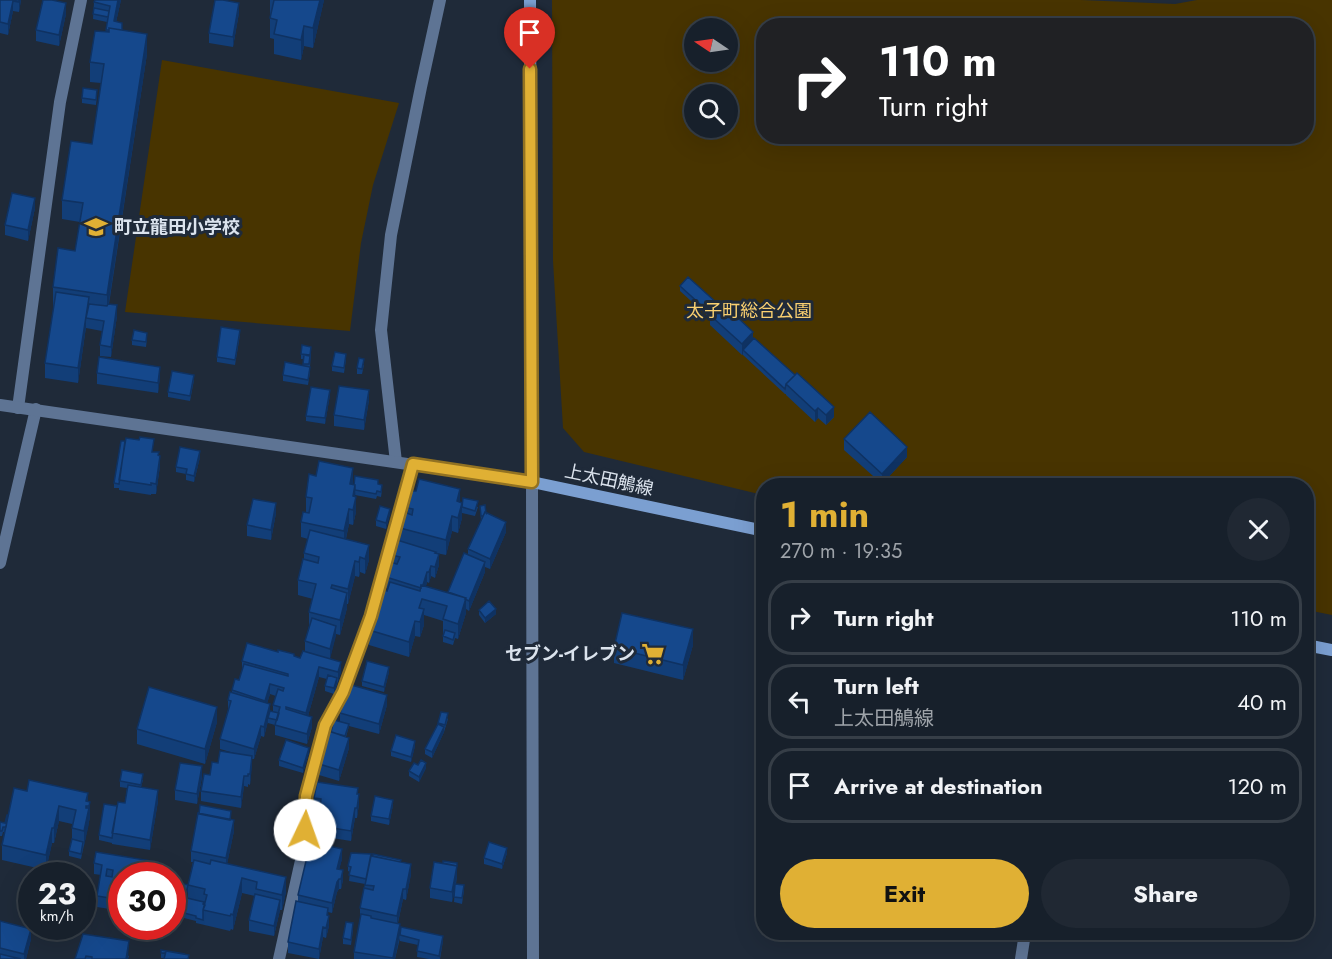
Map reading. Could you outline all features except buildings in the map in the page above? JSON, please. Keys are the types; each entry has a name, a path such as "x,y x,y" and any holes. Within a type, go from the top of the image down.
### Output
{"main road":[{"path":"530,0 532,482"},
{"name":"上太田鵤線","path":"532,482 756,529"},
{"path":"1314,647 1332,650"}],"street":[{"path":"18,408 60,102 81,0"},
{"path":"396,462 381,330 391,235 440,0"},
{"path":"0,405 532,482 533,959"},
{"path":"0,563 36,409"},
{"path":"279,959 304,847 306,796 325,725 343,692 371,616 413,464"},
{"path":"1021,959 1024,940"}],"green space":[{"name":"太子町総合公園","path":"552,0 1081,0 1175,4 1197,0 1332,0 1332,615 1314,611 1314,478 756,478 756,493 584,452 563,428 553,261"},
{"path":"162,60 399,103 373,185 361,243 350,331 125,312"}],"place":[{"name":"町立龍田小学校","path":"96,227"},
{"name":"セブン-イレブン","path":"653,654"}],"route":[{"path":"305,830 306,796 325,725 343,692 371,616 413,464 532,482 530,69"}]}
